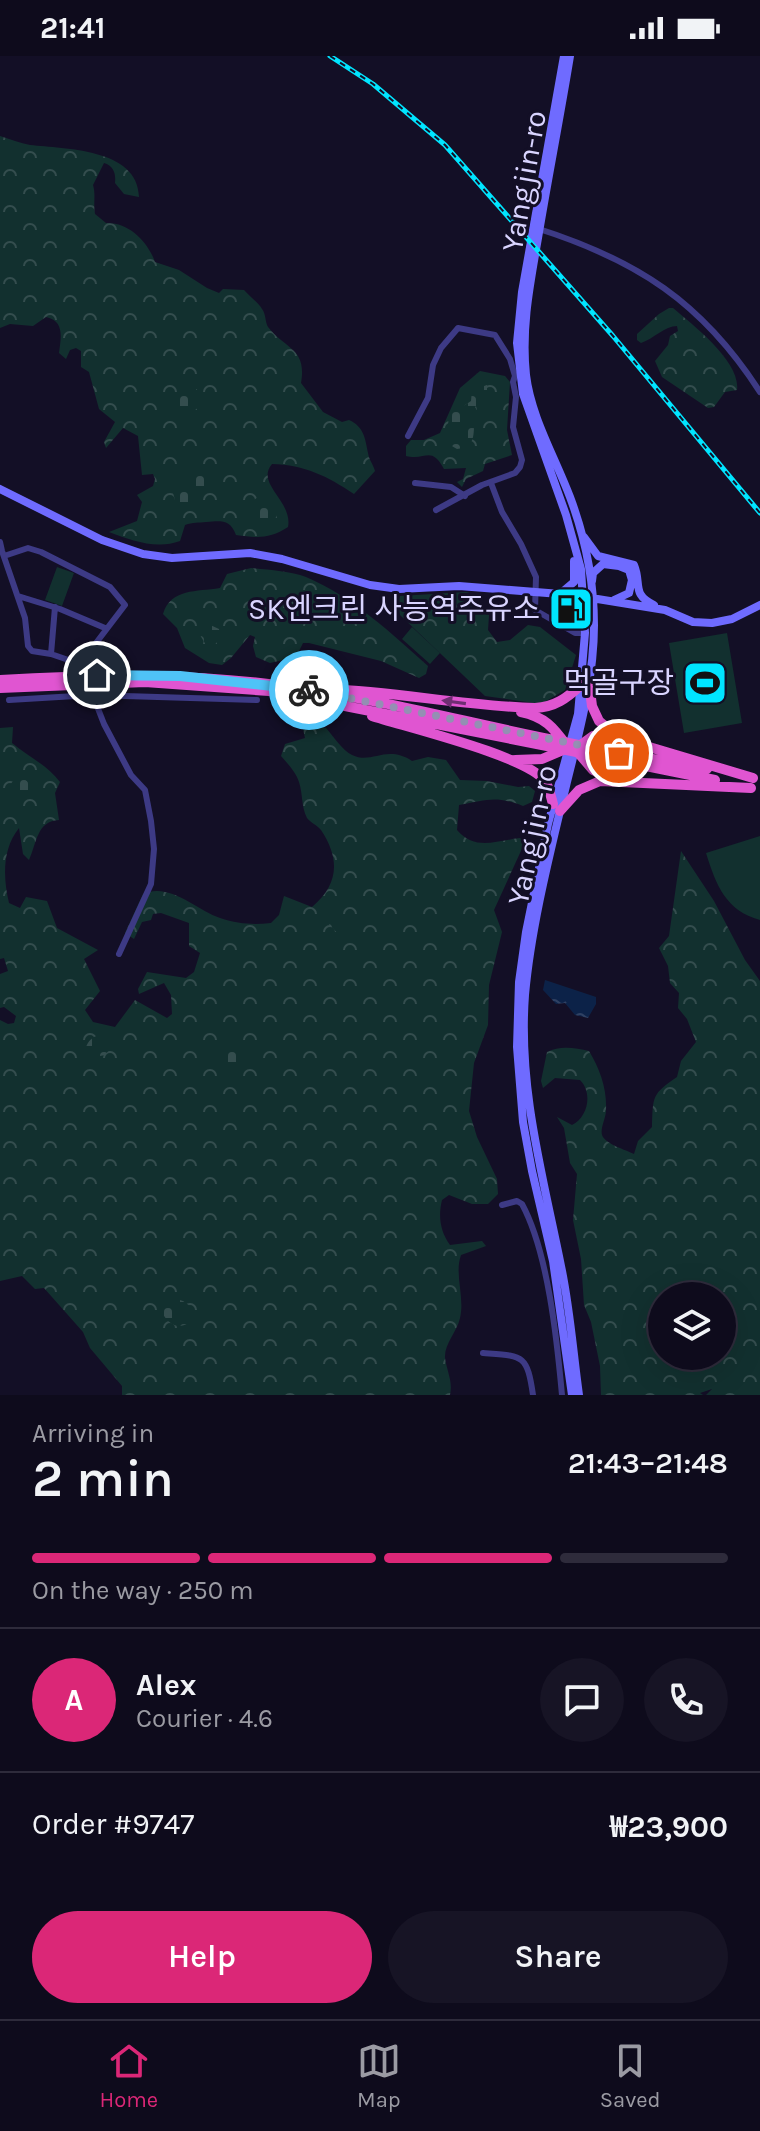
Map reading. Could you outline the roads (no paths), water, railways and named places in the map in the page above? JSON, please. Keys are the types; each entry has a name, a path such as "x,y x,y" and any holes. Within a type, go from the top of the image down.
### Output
{"highway":[{"path":"0,680 97,675 180,676 299,688 390,692 491,705 546,707 559,703 585,684 599,721 619,738"},
{"path":"0,688 145,682 269,691 756,784"},
{"path":"299,688 553,744"},
{"path":"313,698 509,760 545,781 556,808 591,784 625,781 756,784"},
{"path":"491,705 543,719 593,770 625,781"},
{"path":"509,760 542,759 571,749 593,736 619,738 756,784"}],"main road":[{"name":"Yangjin-ro","path":"567,56 518,316 514,359 528,412 575,544 594,612 585,684 526,932 519,982 517,1047 523,1122 553,1261 572,1395"},
{"name":"Yangjin-ro","path":"536,228 525,320 526,379 536,413 570,497 592,585 585,617 585,684"},
{"path":"0,489 102,540 143,554 172,558 250,553 282,559 370,585 399,589 459,586 535,592 665,610"},
{"path":"581,532 598,556 634,565 643,600 693,622 712,623 732,619 760,605"},
{"path":"559,594 574,582 575,544"},
{"path":"592,585 593,573 603,564 626,568 632,580 629,593 613,601"},
{"path":"559,594 575,602 585,617"},
{"path":"594,612 604,605 629,603"},
{"name":"Yangjin-ro","path":"556,808 525,992 525,1072 537,1155 567,1293 579,1395"}],"street":[{"path":"536,228 626,263 666,289 724,341 760,392"},
{"path":"408,436 428,398 433,365 441,348 458,328 495,335 514,359 516,397 513,427 522,460 515,473 436,510"},
{"path":"415,483 451,487 465,496"},
{"path":"491,483 502,512 536,577 535,610 575,633 585,633"},
{"path":"0,542 4,556 25,618 28,646 32,651 51,654 81,666 105,628 125,605 110,587 28,548 4,556"},
{"path":"18,596 55,607 105,628"},
{"path":"51,654 55,607"},
{"path":"91,692 131,775 145,790 154,849 151,884 119,954"},
{"path":"9,700 91,692 257,700"},
{"path":"502,1205 514,1201 522,1204 535,1238 549,1301 562,1395"},
{"path":"483,1353 510,1355 524,1362 530,1371 533,1395"}],"water":[{"path":"545,980 596,997 596,1004 588,1018 575,1015 565,1003 556,1004 543,990"}],"railway":[{"path":"330,56 373,84 445,145 613,336 760,513"}],"place":[{"name":"SK엔크린 사능역주유소","path":"571,609"},
{"name":"먹골구장","path":"705,683"}]}
